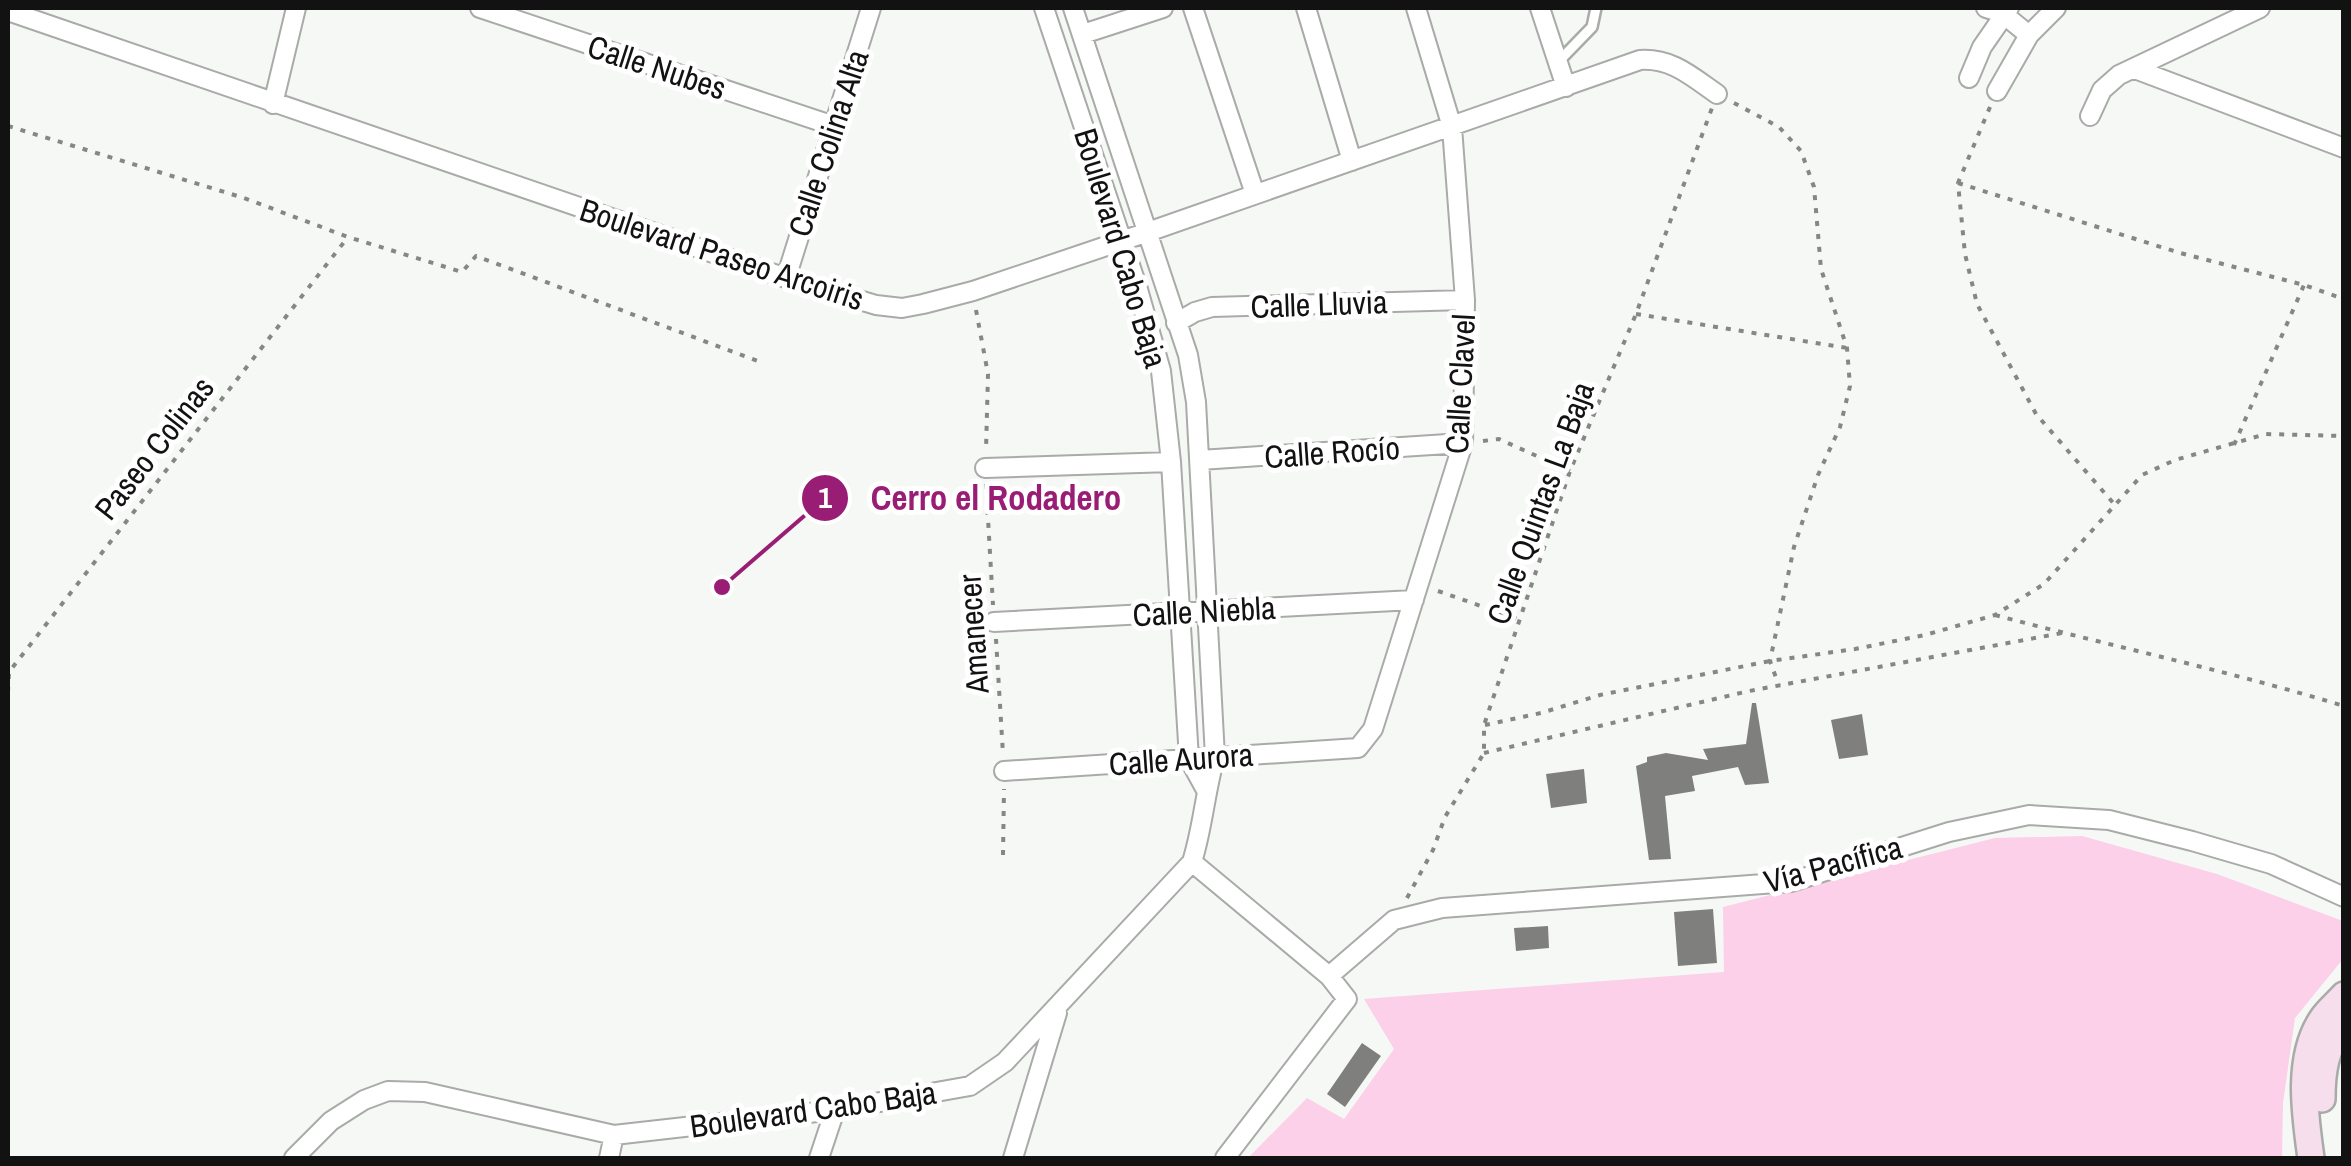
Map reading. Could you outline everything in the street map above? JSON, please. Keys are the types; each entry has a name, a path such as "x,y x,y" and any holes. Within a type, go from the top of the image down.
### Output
{"street":[{"path":"273,104 296,8"},
{"name":"Calle Nubes","path":"480,8 834,126"},
{"name":"Calle Colina Alta","path":"786,278 871,8"},
{"path":"1082,34 1164,8"},
{"path":"1194,8 1255,194"},
{"path":"1306,8 1352,161"},
{"name":"Calle Clavel","path":"1358,748 1373,729 1464,444 1465,300 1452,126 1416,8"},
{"path":"1540,8 1566,87"},
{"path":"1996,91 2029,34 2056,8"},
{"path":"2090,116 2102,90 2119,75 2260,8"},
{"path":"1046,12 1074,9"},
{"name":"Boulevard Cabo Baja","path":"294,1158 331,1121 364,1100 388,1091 425,1092 614,1135 835,1110 970,1086 1005,1062 1192,862 1203,828 1206,790 1216,757 1194,389 1074,9"},
{"path":"1969,78 1999,10 2029,34"},
{"name":"Boulevard Paseo Arcoiris","path":"8,11 786,278 876,305 902,308 972,291 1145,233 1640,60 1675,64 1717,94"},
{"name":"Boulevard Cabo Baja","path":"1046,12 1146,313 1161,372 1171,462 1188,759 1206,790"},
{"path":"2135,69 2344,148"},
{"name":"Calle Lluvia","path":"1176,323 1212,308 1465,300"},
{"name":"Calle Rocío","path":"1200,460 1464,444"},
{"path":"985,468 1171,462"},
{"name":"Calle Niebla","path":"994,622 1414,600"},
{"name":"Calle Aurora","path":"1004,771 1358,748"},
{"name":"Vía Pacífica","path":"1328,976 1394,920 1442,908 1791,882 1948,832 2029,815 2109,820 2192,841 2270,864 2344,897"},
{"path":"1192,862 1328,976 1346,996 1345,1003 1225,1158"},
{"path":"2310,1158 2305,1113 2307,1059 2322,1020 2344,996"},
{"path":"1013,1158 1058,1008"},
{"path":"2328,1158 2322,1075 2333,1038 2344,1026"},
{"path":"819,1158 835,1110"},
{"path":"608,1158 614,1135"}],"lane":[{"path":"1558,62 1592,26 1596,8"}],"path":[{"path":"1996,91 1958,183 1965,254 1977,304 2036,414 2115,505"},
{"path":"1717,94 1779,127 1801,152 1814,187 1821,268 1846,348 1850,386 1840,427 1818,475 1794,547 1770,661 1779,686"},
{"name":"Calle Quintas La Baja","path":"1484,753 1484,725 1570,471 1636,314 1717,94"},
{"path":"8,126 244,198 348,237 462,272 476,256 763,363"},
{"path":"1958,183 2180,253 2344,299"},
{"name":"Paseo Colinas","path":"8,692 8,672 348,237"},
{"path":"2234,445 2304,285"},
{"name":"Amanecer","path":"972,291 988,374 985,468 1004,771 1003,855"},
{"path":"1636,314 1846,348"},
{"path":"1484,725 1542,713 1600,694 1926,635 1995,615 2044,584 2142,475 2175,460 2266,434 2344,436"},
{"path":"1464,444 1499,439 1570,471"},
{"path":"1414,600 1438,591 1521,620"},
{"path":"1995,615 2258,680 2344,706"},
{"path":"1394,920 1433,850 1445,818 1484,753 1779,686 2062,633"}],"shaded area":[{"path":"2082,836 2217,874 2343,921 2343,959 2295,1018 2283,1103 2282,1158 1248,1158 1307,1098 1344,1119 1394,1049 1364,999 1724,972 1723,907 1995,838"}],"building":[{"path":"1752,703 1756,703 1769,783 1745,785 1738,767 1692,776 1695,791 1665,796 1671,859 1649,860 1636,766 1647,762 1647,757 1666,753 1708,760 1703,749 1746,744"},
{"path":"1862,714 1868,755 1839,759 1831,720"},
{"path":"1584,769 1587,803 1551,808 1546,774"},
{"path":"1713,909 1717,963 1678,966 1674,912"},
{"path":"1548,926 1549,948 1516,951 1514,928"},
{"path":"1362,1043 1381,1056 1345,1107 1327,1094"}],"place":[{"name":"Cerro el Rodadero","path":"722,587"}]}
